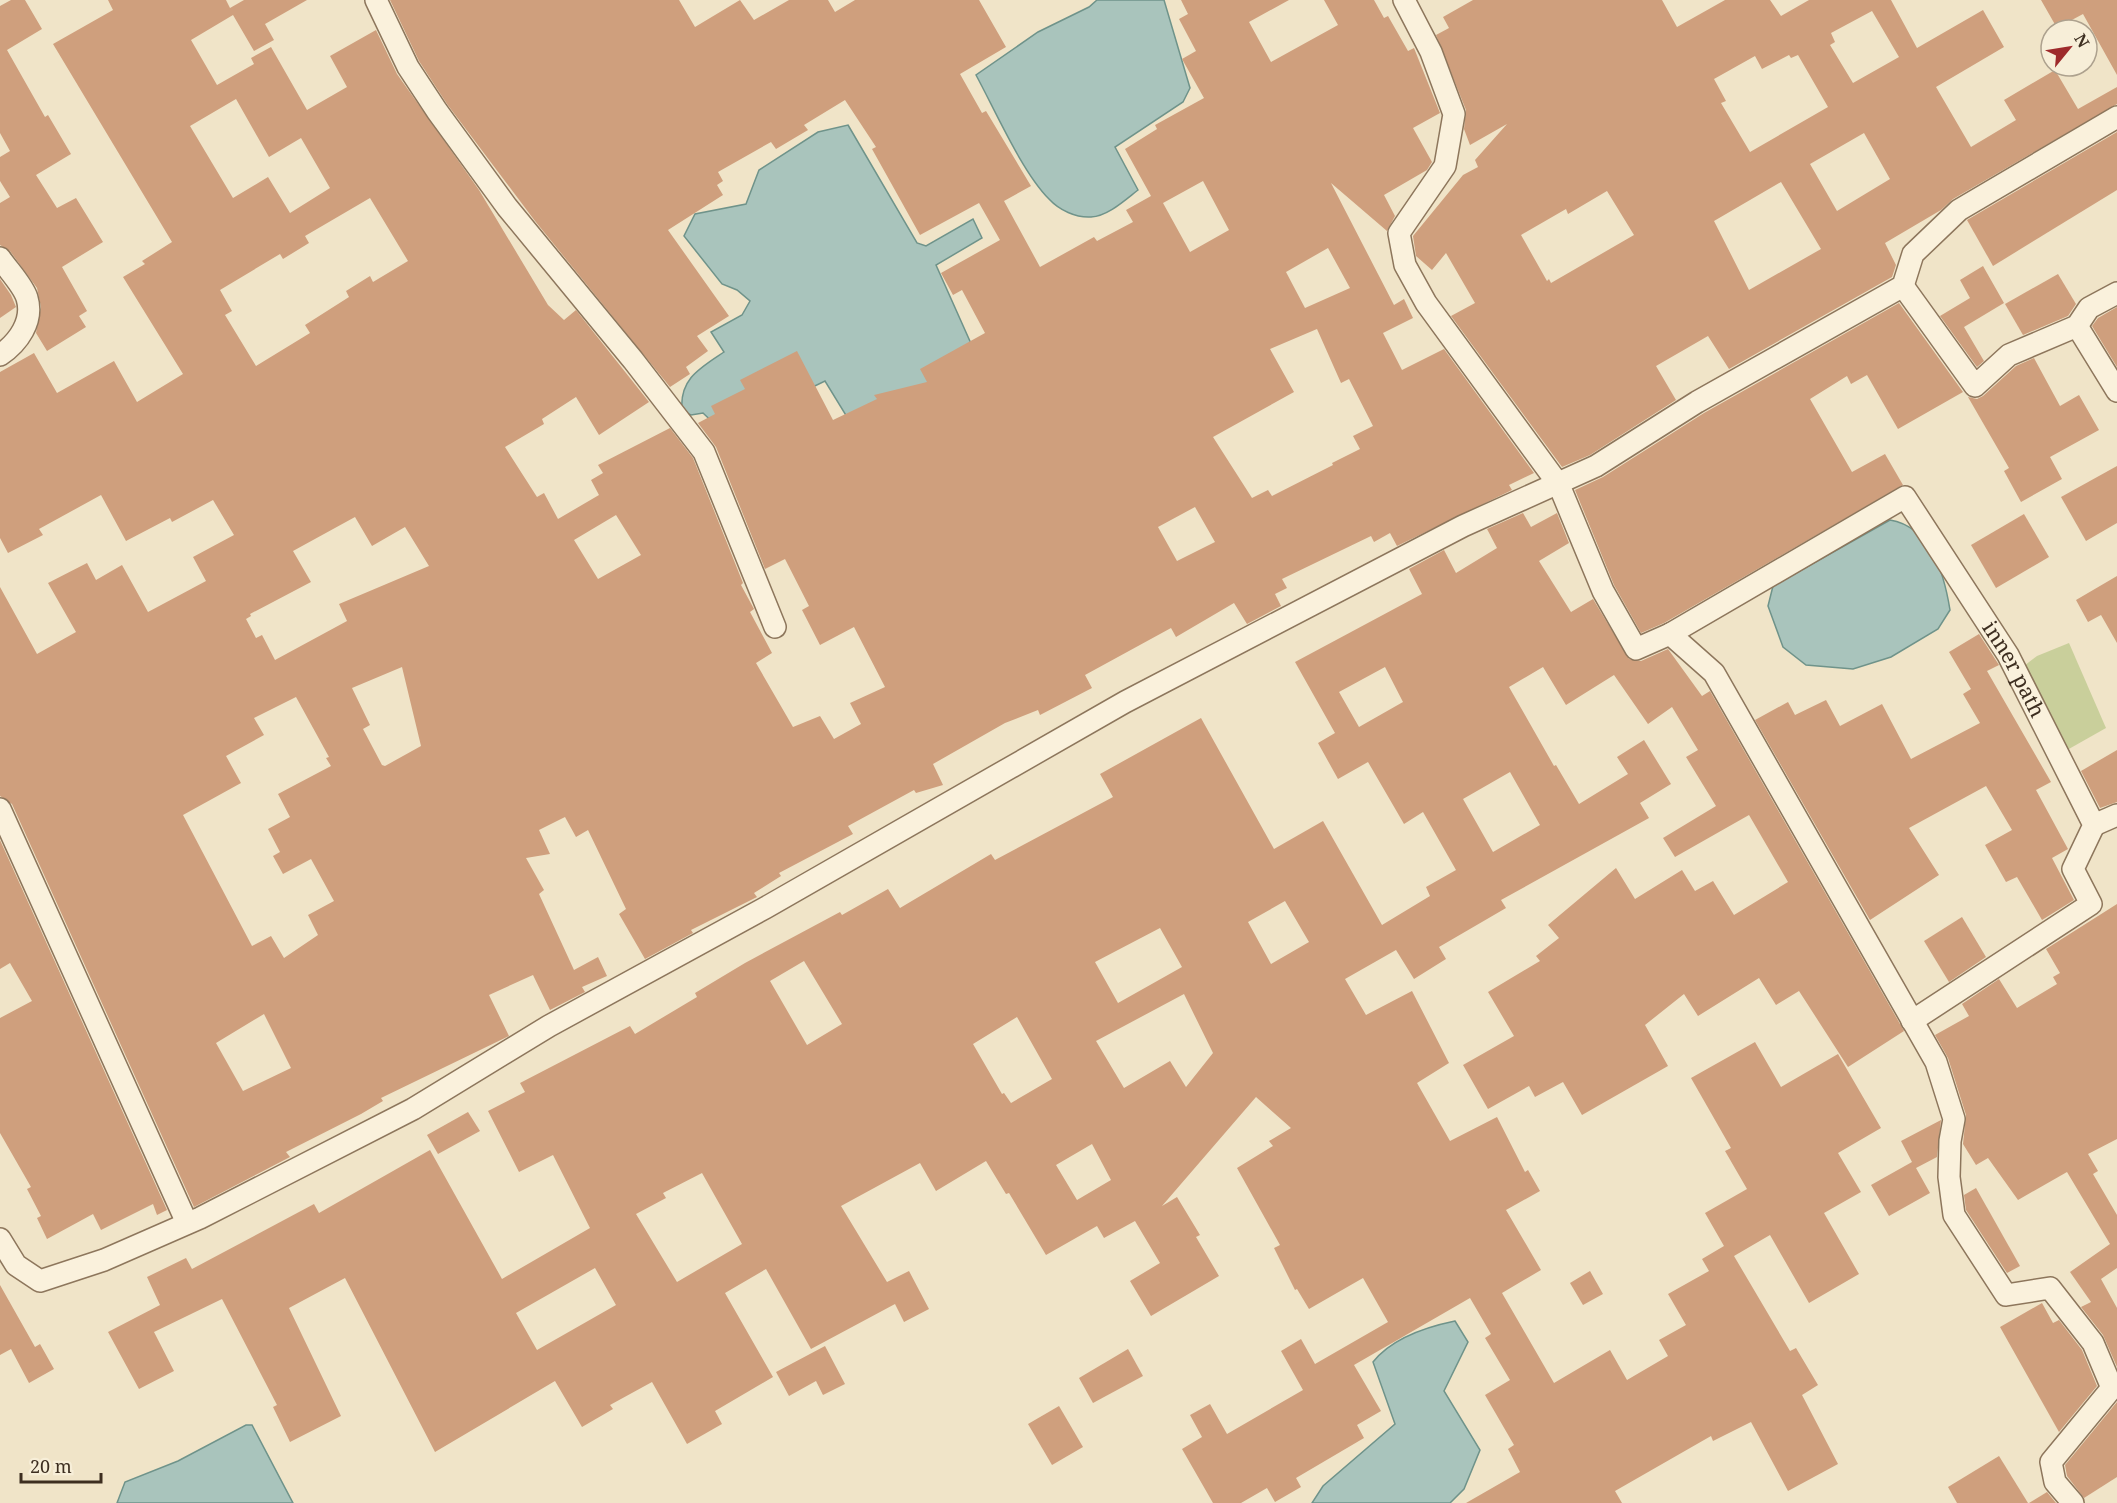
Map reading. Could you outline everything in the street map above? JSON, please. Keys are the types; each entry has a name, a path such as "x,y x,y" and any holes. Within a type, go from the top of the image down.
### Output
{"street":[{"path":"376,0 408,67 436,111 507,207 633,360 704,452 775,627"},
{"path":"1404,0 1431,52 1454,114 1445,166 1399,233 1405,265 1426,303 1559,485 1603,591 1636,649 1670,634 1713,673 1936,1062 1954,1119 1949,1168 1954,1215 2006,1295 2050,1288 2094,1343 2112,1388 2051,1461 2055,1482 2073,1503"},
{"path":"0,1239 16,1265 40,1281 104,1260 187,1223 413,1109 549,1026 1241,640 1463,526 1559,485 1596,466 1697,402 1903,286 1913,254 1959,210 2117,117"},
{"path":"0,258 27,298 27,324 12,347 0,355"},
{"path":"1903,286 1975,386 2009,355 2077,326 2089,308 2117,293"},
{"path":"2077,326 2117,391"},
{"name":"inner path","path":"1670,634 1905,497 2008,655 2094,825"},
{"path":"0,809 187,1223"},
{"path":"1912,1021 2091,903 2073,869 2094,825 2117,815"}],"green space":[{"path":"2069,643 2106,728 2060,754 2016,672 2037,656"}],"water":[{"path":"1097,0 1164,0 1190,88 1183,102 1115,147 1138,190 1110,211 1097,216 1085,217 1074,215 1058,207 1039,187 1019,157 976,75 1038,32 1089,7"},
{"path":"848,125 917,243 926,246 973,219 982,238 936,265 977,357 858,435 825,381 722,431 703,413 691,415 682,411 682,400 688,382 699,369 724,352 711,332 742,315 750,301 737,290 722,284 684,236 695,214 746,204 759,170 818,132"},
{"path":"1890,520 1904,524 1916,532 1933,554 1944,581 1950,610 1938,629 1891,657 1853,669 1806,665 1783,647 1768,606 1773,586"},
{"path":"1455,1321 1468,1342 1444,1391 1480,1450 1464,1489 1450,1503 1312,1503 1323,1486 1395,1424 1373,1362 1390,1346 1410,1335"},
{"path":"246,1425 252,1425 293,1503 117,1503 125,1482 178,1461"}],"building":[{"path":"11,0 25,0 42,29 7,50 45,117 48,115 71,154 36,175 57,208 76,198 103,242 62,267 87,311 79,316 86,327 47,351 36,333 41,307 37,288 10,251 0,245 0,203 10,197 0,181 0,157 10,151 0,133 0,6"},
{"path":"108,0 226,0 230,8 244,0 307,0 265,24 274,40 254,51 233,15 191,40 217,85 254,64 251,58 271,47 307,110 347,87 330,56 376,30 397,74 479,190 548,305 564,320 576,310 649,402 599,435 576,397 542,419 544,424 505,447 537,497 544,493 558,519 599,495 591,480 603,473 598,465 670,428 693,458 743,583 741,585 754,609 750,612 772,653 756,663 793,727 820,716 834,739 861,724 850,703 885,687 854,627 820,645 802,610 809,606 785,559 765,569 716,447 698,423 715,414 711,406 745,389 740,380 797,351 833,420 877,399 874,395 927,382 920,369 985,333 962,290 953,295 941,273 1000,240 979,203 920,235 872,149 876,147 845,100 804,125 808,130 776,149 771,142 718,172 723,181 717,185 723,195 668,230 729,316 697,336 708,351 686,367 690,374 670,387 535,221 447,104 419,61 390,0 679,0 695,27 740,0 754,20 789,0 828,0 835,12 855,0 979,0 1006,47 960,74 982,113 986,111 1031,186 1004,201 1040,267 1094,237 1097,241 1133,222 1126,210 1151,196 1125,149 1157,129 1155,125 1204,98 1182,59 1196,51 1179,19 1188,14 1181,0 1289,0 1249,22 1271,62 1338,25 1324,0 1374,0 1384,18 1388,16 1408,51 1414,48 1440,113 1413,128 1432,162 1427,170 1384,195 1395,216 1387,231 1331,183 1394,305 1404,299 1413,318 1383,333 1402,370 1444,349 1534,473 1509,485 1512,490 1397,546 1390,533 1374,542 1371,536 1282,579 1287,588 1275,594 1281,606 1247,624 1234,603 1176,637 1171,628 1085,675 1092,688 1040,715 1038,710 1005,723 933,764 943,785 916,793 914,790 848,826 853,834 779,873 781,876 754,893 757,897 691,930 693,933 645,959 619,914 626,909 588,830 576,837 565,817 539,830 550,854 526,858 544,890 539,894 574,970 598,957 607,976 582,987 585,992 550,1010 533,975 489,995 509,1036 381,1098 383,1101 361,1114 286,1152 290,1157 194,1207 12,804 0,796 0,587 37,654 76,632 48,583 87,563 96,580 122,565 148,612 206,581 193,557 234,535 213,500 172,522 170,518 126,541 101,495 39,529 43,535 8,553 0,538 0,372 34,353 57,393 114,361 137,402 183,374 123,277 145,264 142,261 172,242 53,44 113,10","holes":["236,99 269,157 301,138 330,188 290,213 268,177 233,198 190,126","1203,181 1229,230 1190,252 1163,203","370,198 408,261 373,282 370,276 346,291 349,297 305,325 310,333 256,366 225,315 232,311 220,290 280,254 283,259 309,243 305,236","1328,248 1350,288 1305,308 1286,272","1317,329 1341,383 1349,379 1373,426 1353,436 1360,449 1272,496 1268,490 1252,498 1213,437 1294,392 1270,349","1195,507 1215,542 1177,561 1158,527","616,515 641,555 598,579 574,540","355,517 372,546 405,527 429,566 339,604 347,621 275,660 262,635 256,638 246,619 251,616 250,614 311,582 293,551","402,667 421,746 385,766 382,765 363,729 370,725 352,688","296,697 329,757 326,758 331,766 278,794 290,817 268,829 280,852 273,856 283,874 311,859 334,901 308,915 318,935 284,958 271,936 252,946 183,815 241,783 226,756 264,735 254,718","264,1014 291,1068 243,1091 216,1043"]},
{"path":"1473,0 1662,0 1677,27 1725,0 1770,0 1781,16 1809,0 1891,0 1917,48 1983,10 2004,47 1936,87 1971,147 2016,120 2004,100 2041,78 2060,78 2078,109 2117,87 2117,104 1953,199 1941,210 1885,243 1896,265 1892,277 1729,369 1708,336 1656,366 1676,400 1590,455 1562,467 1451,316 1475,303 1446,253 1432,270 1416,256 1413,236 1463,175 1478,167 1475,160 1507,124 1470,145 1464,129 1466,110 1436,35 1449,28 1443,17","holes":["1872,11 1899,57 1853,83 1830,45 1835,42 1831,33","1789,55 1791,58 1798,55 1828,107 1750,152 1721,103 1726,101 1714,79 1755,56 1762,69","1864,133 1890,179 1837,211 1810,164","1781,182 1821,249 1749,290 1714,221","1607,191 1634,235 1551,283 1549,279 1547,281 1521,235 1566,209 1568,214"]},
{"path":"2041,0 2117,0 2117,75 2099,43 2099,18 2085,18 2083,14 2076,18 2051,18"},
{"path":"2117,132 2117,190 1993,266 1967,220"},
{"path":"1983,266 2004,303 1964,327 1984,361 1977,367 1940,316 1970,298 1960,280"},
{"path":"2058,274 2076,304 2068,316 2023,335 2005,304"},
{"path":"0,279 16,307 0,318"},
{"path":"1899,303 1963,392 1898,429 1867,375 1851,384 1847,376 1810,399 1852,472 1885,454 1903,485 1664,623 1641,633 1614,585 1575,490 1603,477 1704,413"},
{"path":"2117,307 2117,367 2092,326 2098,318"},
{"path":"2034,358 2060,406 2079,395 2099,430 2050,457 2062,479 2021,502 2004,471 2009,468 1968,397 1977,399 1983,396 2016,366"},
{"path":"2117,466 2117,523 2086,541 2061,497"},
{"path":"1523,513 1531,527 1557,513 1569,543 1539,561 1571,612 1593,599 1629,659 1641,661 1668,649 1702,696 1710,691 1904,1031 1848,1067 1799,991 1776,1005 1759,978 1698,1016 1684,994 1645,1025 1668,1066 1582,1115 1563,1082 1535,1097 1529,1086 1488,1109 1463,1065 1514,1036 1488,992 1540,961 1536,956 1559,938 1548,925 1616,868 1635,899 1682,870 1695,891 1713,881 1734,915 1788,882 1749,815 1675,857 1663,838 1716,806 1686,757 1698,750 1672,707 1648,724 1614,675 1566,705 1543,667 1509,687 1554,766 1556,765 1579,804 1628,774 1617,757 1644,740 1671,784 1640,803 1649,818 1501,900 1506,908 1439,947 1446,959 1414,979 1396,950 1345,979 1366,1015 1412,991 1449,1063 1417,1083 1450,1141 1497,1117 1525,1172 1528,1170 1540,1191 1506,1210 1541,1270 1502,1293 1554,1383 1610,1350 1627,1380 1668,1356 1659,1340 1686,1325 1668,1294 1709,1271 1702,1259 1724,1246 1705,1213 1747,1189 1725,1151 1731,1148 1691,1078 1755,1042 1781,1087 1838,1054 1881,1128 1838,1153 1861,1192 1824,1213 1859,1274 1809,1303 1770,1235 1734,1256 1790,1351 1796,1348 1818,1385 1802,1395 1838,1464 1788,1491 1751,1422 1713,1441 1711,1436 1615,1491 1622,1503 1466,1503 1520,1472 1508,1449 1514,1445 1485,1395 1510,1380 1485,1338 1491,1334 1470,1298 1354,1365 1381,1411 1357,1425 1364,1438 1296,1478 1301,1487 1275,1502 1267,1488 1241,1503 1213,1503 1182,1449 1202,1437 1190,1415 1210,1404 1227,1434 1303,1390 1281,1351 1301,1339 1315,1364 1388,1322 1363,1278 1309,1309 1297,1289 1295,1290 1274,1248 1280,1245 1237,1168 1273,1146 1269,1141 1291,1128 1256,1097 1162,1206 1177,1197 1200,1235 1196,1237 1219,1276 1151,1316 1130,1281 1160,1263 1135,1221 1104,1238 1097,1226 1046,1255 1009,1193 1006,1194 986,1161 936,1191 920,1163 841,1206 887,1282 909,1271 929,1309 904,1322 895,1304 811,1349 766,1269 725,1293 773,1377 715,1411 722,1424 687,1444 652,1382 610,1405 613,1409 582,1427 555,1381 435,1452 345,1278 289,1308 341,1416 290,1442 273,1407 277,1405 222,1299 154,1332 174,1371 139,1389 108,1332 160,1305 147,1277 186,1258 192,1269 314,1204 319,1213 430,1150 502,1279 590,1228 553,1155 519,1172 488,1111 525,1092 520,1083 630,1026 635,1034 697,997 695,993 745,963 840,912 842,915 888,889 900,908 991,854 995,860 1113,797 1100,774 1201,718 1274,849 1323,821 1382,925 1430,896 1426,887 1456,870 1423,812 1404,824 1368,762 1338,779 1318,743 1335,733 1295,662 1422,594 1409,569 1444,550 1456,573 1497,548 1487,529","holes":["1385,667 1403,702 1359,727 1339,692","1510,772 1540,825 1493,852 1463,799","1285,901 1309,942 1271,964 1248,922","1160,928 1182,967 1118,1003 1095,962","804,961 842,1024 807,1045 770,981","1184,994 1213,1053 1186,1087 1170,1061 1124,1088 1096,1041","1017,1017 1052,1079 1011,1103 1004,1093 1002,1094 973,1044","1092,1144 1111,1180 1077,1200 1056,1165","702,1173 742,1244 677,1282 636,1214 666,1198 663,1193","595,1268 616,1305 537,1350 516,1313"]},
{"path":"2024,514 2049,557 1996,588 1971,545"},
{"path":"2117,576 2117,643 2101,615 2088,622 2076,600"},
{"path":"1979,634 1999,665 1987,671 2051,782 2036,790 2068,849 2052,858 2074,900 2042,920 2017,877 2006,882 1985,845 2012,830 1986,786 1909,828 1939,875 1870,920 1755,720 1788,702 1795,715 1826,700 1840,726 1882,704 1911,759 1980,723 1963,694 1971,689 1949,652"},
{"path":"2117,750 2117,802 2100,808 2081,771"},
{"path":"0,840 167,1210 157,1215 153,1204 101,1230 93,1214 47,1239 37,1218 41,1216 27,1189 31,1187 0,1133 0,1018 32,1001 10,963 0,969"},
{"path":"2117,904 2117,1139 2088,1154 2098,1171 2093,1174 2117,1215 2117,1268 2101,1279 2117,1308 2117,1367 2103,1335 2081,1307 2091,1302 2070,1272 2110,1244 2067,1172 2018,1200 1988,1158 1976,1165 1963,1144 1966,1115 1948,1058 1935,1035 1969,1016 1962,1004 1999,979 2017,1008 2057,984 2053,977 2060,973 2046,949"},
{"path":"1962,917 1986,957 1949,982 1924,941"},
{"path":"468,1112 480,1131 438,1154 427,1135"},
{"path":"1941,1120 1937,1157 1916,1168 1930,1193 1889,1216 1871,1185 1912,1162 1901,1141"},
{"path":"1976,1188 2020,1266 2007,1273 1966,1210 1964,1195"},
{"path":"1590,1271 1603,1294 1583,1305 1570,1283"},
{"path":"0,1285 35,1347 40,1344 54,1369 29,1383 11,1349 0,1355"},
{"path":"2042,1303 2053,1323 2059,1320 2082,1350 2097,1386 2059,1432 2000,1327"},
{"path":"825,1346 845,1384 823,1395 816,1381 789,1396 776,1372"},
{"path":"1128,1349 1143,1376 1093,1403 1079,1378"},
{"path":"2117,1402 2117,1477 2084,1498 2067,1476 2065,1465"},
{"path":"1059,1406 1083,1447 1052,1465 1028,1424"},
{"path":"1999,1456 2028,1503 1957,1503 1948,1487"},
{"path":"2047,1492 2056,1503 2029,1503"}]}
